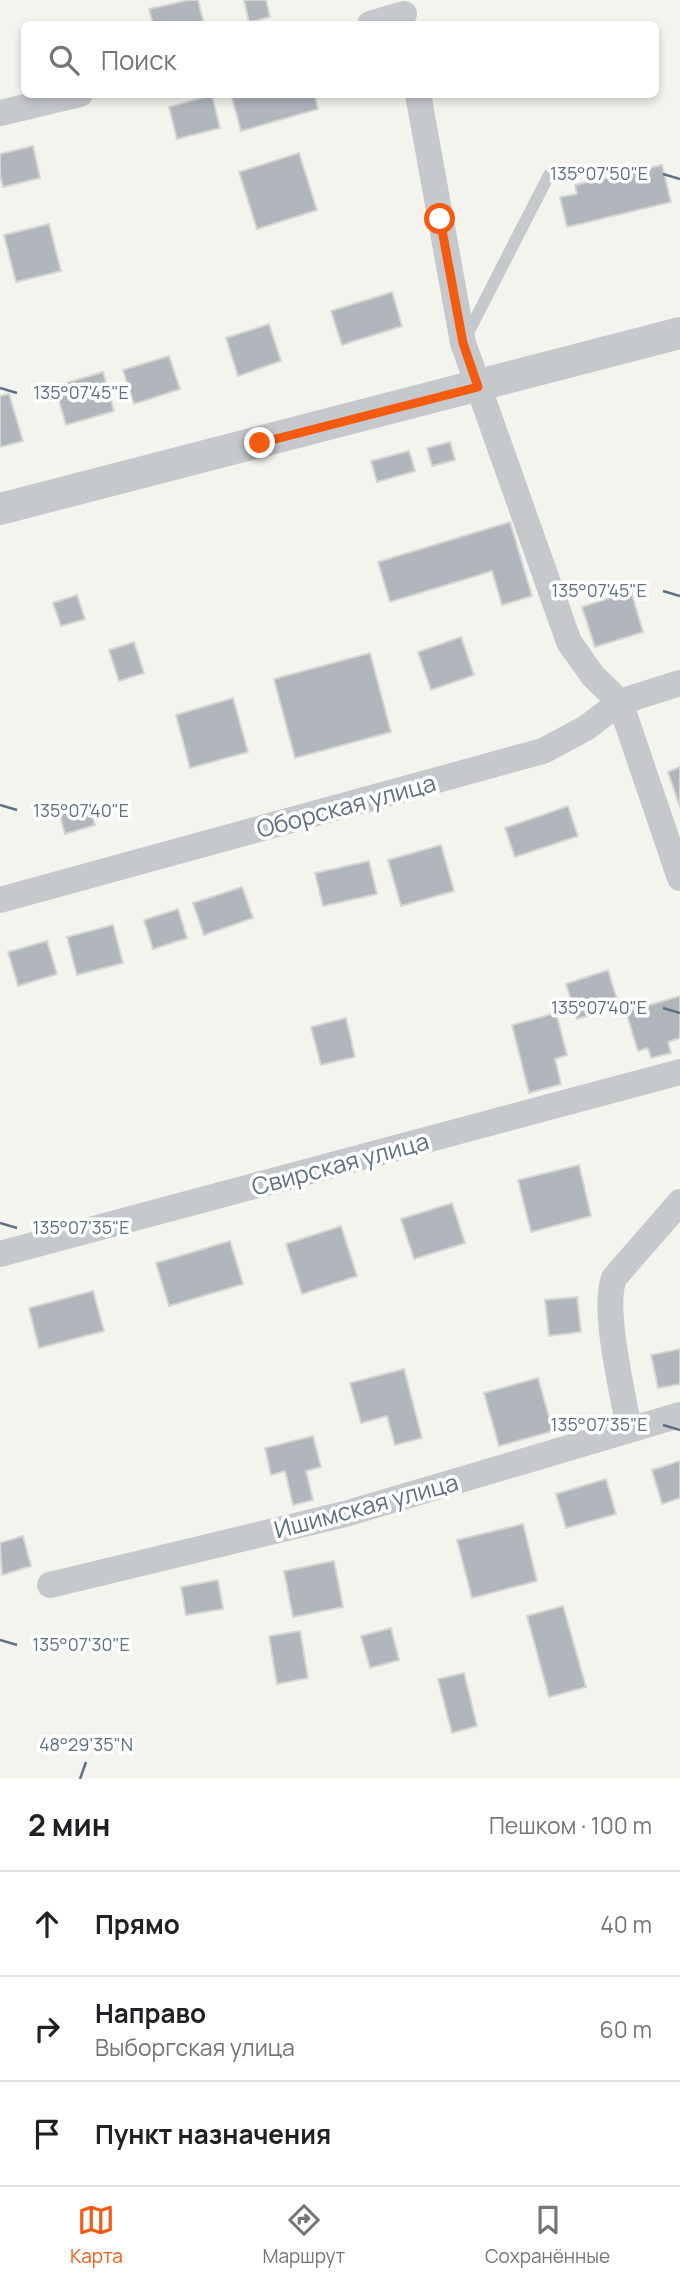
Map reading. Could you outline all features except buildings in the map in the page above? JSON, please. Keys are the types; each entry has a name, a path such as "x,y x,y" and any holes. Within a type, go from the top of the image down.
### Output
{"street":[{"path":"380,21 405,13"},
{"path":"2,107 56,98"},
{"path":"419,98 463,343 569,642 593,676 620,702 680,878"},
{"path":"0,509 680,333"},
{"name":"Оборская улица","path":"0,900 543,751 586,728 620,702 680,684"},
{"name":"Свирская улица","path":"0,1254 680,1072"},
{"path":"629,1429 610,1314 610,1291 614,1278 680,1202"},
{"name":"Ишимская улица","path":"50,1585 345,1514 680,1415"}],"lane":[{"path":"463,343 549,175"}],"route":[{"path":"260,443 478,387 463,343 440,219"}]}
